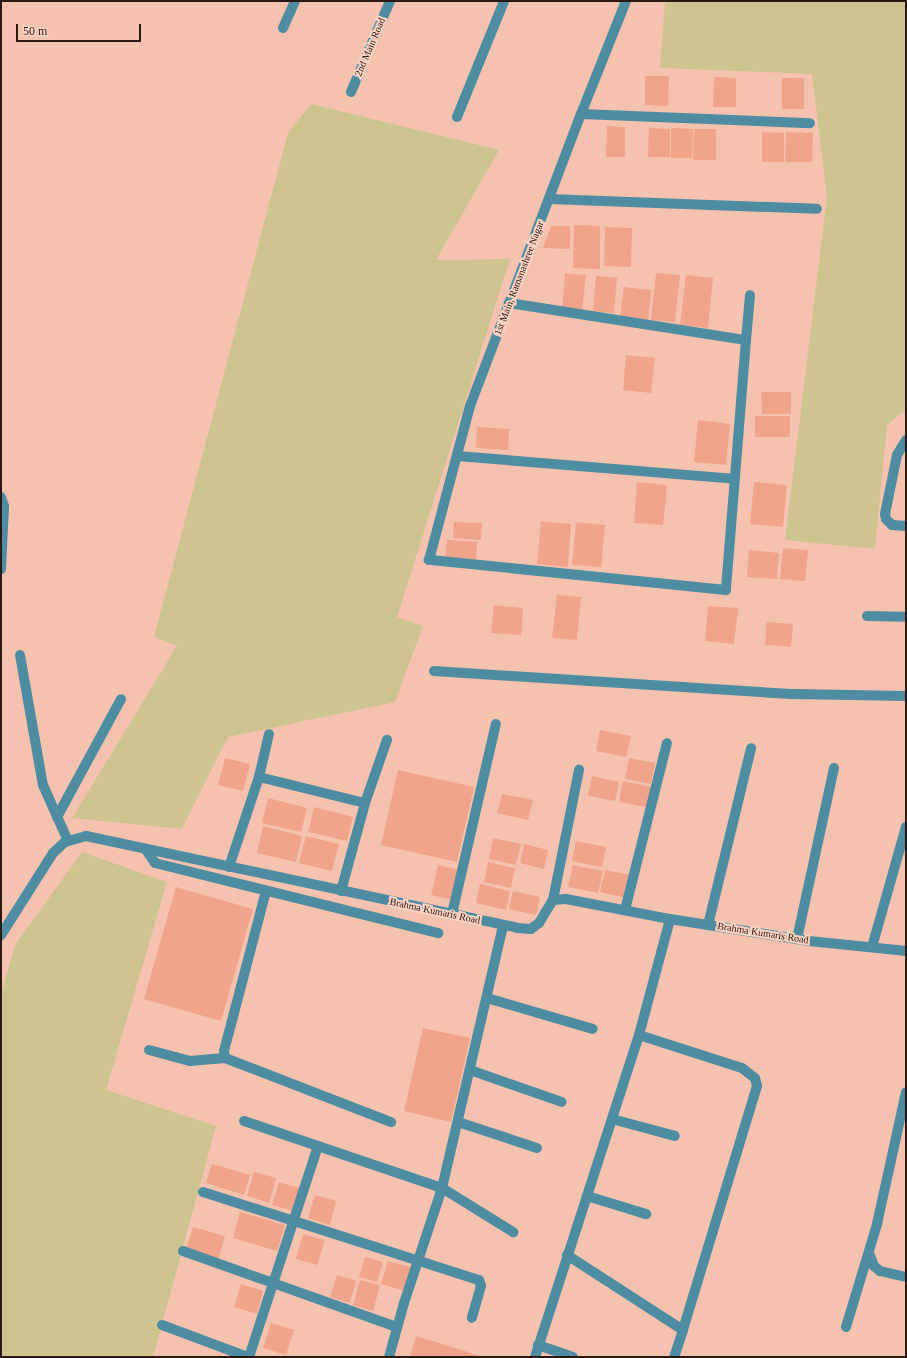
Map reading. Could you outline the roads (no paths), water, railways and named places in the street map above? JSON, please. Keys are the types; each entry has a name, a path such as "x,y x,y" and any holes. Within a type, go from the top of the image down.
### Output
{"street":[{"path":"283,28 295,1"},
{"name":"2nd Main Road","path":"351,92 390,1"},
{"path":"457,116 504,1"},
{"name":"1st Main, Ramanashree Nagar","path":"626,1 581,114 470,406 429,560 726,590 735,479"},
{"path":"581,114 810,123"},
{"path":"549,199 817,209"},
{"path":"457,456 735,479 750,295"},
{"path":"509,303 746,340"},
{"path":"906,440 897,455 885,514 886,519 892,525 906,526"},
{"path":"1,497 4,506 1,569"},
{"path":"867,616 906,617"},
{"path":"20,655 43,785 68,841"},
{"path":"434,671 794,694 906,696"},
{"path":"58,817 121,699"},
{"path":"452,914 496,724"},
{"path":"229,867 259,777 269,734"},
{"path":"341,891 365,803 387,740"},
{"path":"624,910 667,743"},
{"path":"708,925 751,748"},
{"path":"797,939 834,768"},
{"path":"553,900 579,770"},
{"path":"259,777 365,803"},
{"path":"872,947 906,827"},
{"name":"Brahma Kumaris Road","path":"1,935 53,853 68,841 86,836 503,925 531,929 540,923 553,900 566,899 670,919 797,939 906,951"},
{"path":"146,850 155,863 438,933"},
{"path":"225,1058 224,1051 266,890"},
{"path":"535,1357 639,1035 670,919"},
{"path":"389,1357 396,1327 442,1188 503,925"},
{"path":"487,998 593,1029"},
{"path":"639,1035 742,1068 755,1078 757,1086 674,1357"},
{"path":"149,1050 190,1061 225,1058 391,1122"},
{"path":"470,1070 562,1102"},
{"path":"846,1327 869,1252 906,1092"},
{"path":"612,1119 675,1136"},
{"path":"244,1120 442,1188 513,1232"},
{"path":"458,1122 537,1148"},
{"path":"162,1325 249,1357 292,1220 318,1146"},
{"path":"203,1192 479,1280 482,1286 472,1318"},
{"path":"587,1196 646,1214"},
{"path":"183,1251 396,1327"},
{"path":"869,1252 874,1266 880,1271 905,1277"},
{"path":"567,1255 683,1330"},
{"path":"538,1345 573,1357"}]}
